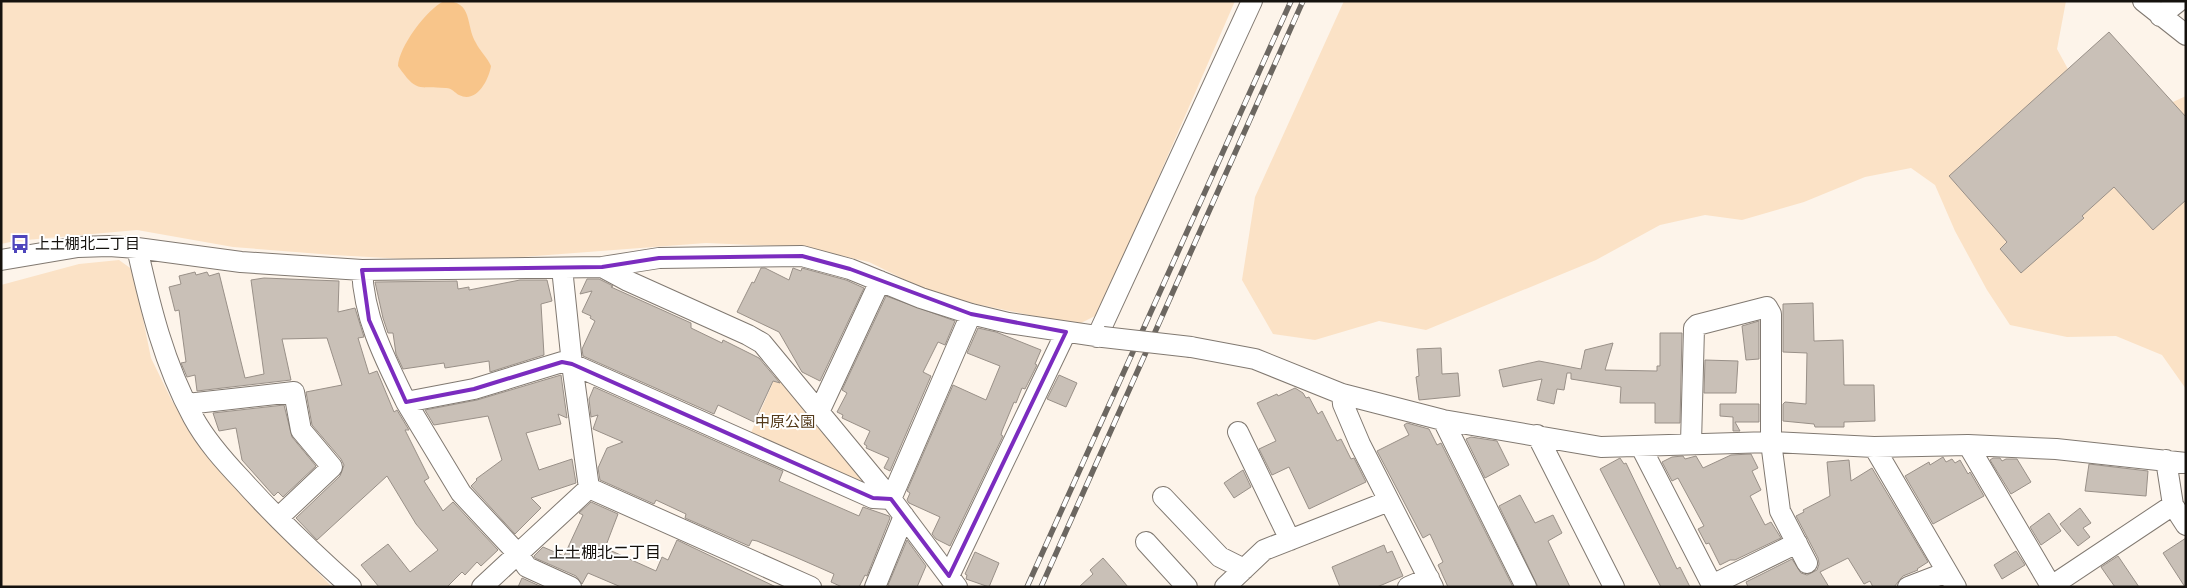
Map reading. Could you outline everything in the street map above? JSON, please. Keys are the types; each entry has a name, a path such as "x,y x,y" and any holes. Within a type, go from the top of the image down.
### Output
{"street":[{"path":"1100,337 1252,1"},
{"path":"2144,1 2160,16 2186,35"},
{"path":"2160,16 2179,1"},
{"path":"1,260 78,247 137,248 241,262 362,270 602,267 660,258 802,256 850,269 921,298 971,314 1008,323 1100,337 1191,347 1255,359 1342,394 1444,420 1601,447 1771,442 1874,447 1968,445 2056,449 2186,463"},
{"path":"137,248 150,305 169,367 194,418 217,453 278,518 352,587"},
{"path":"602,267 762,343 891,499 953,582 1066,332"},
{"path":"562,268 572,364 589,488"},
{"path":"362,270 363,291 369,320 378,344 406,402 461,493 518,554 527,567 571,587"},
{"path":"820,412 880,282"},
{"path":"1691,444 1694,328 1697,324 1767,307 1771,314 1771,442 1780,511 1807,563"},
{"path":"891,499 971,314"},
{"path":"406,402 474,389 562,362 572,364 873,498 891,499"},
{"path":"187,404 294,392 301,430 332,467 278,518"},
{"path":"1342,394 1343,404 1357,436 1431,583 1408,587"},
{"path":"1444,420 1526,587"},
{"path":"1238,432 1290,540"},
{"path":"1537,435 1614,587"},
{"path":"1968,445 2050,587 2174,505"},
{"path":"1641,447 1712,585 1797,543"},
{"path":"1874,447 1951,579 1908,587"},
{"path":"2166,460 2174,505 2186,525"},
{"path":"482,587 589,488"},
{"path":"589,488 811,587"},
{"path":"1162,497 1220,557 1231,564 1244,568"},
{"path":"1225,587 1264,550 1389,501"},
{"path":"875,587 904,516"},
{"path":"1146,542 1187,587"}],"highlighted area":[{"path":"802,256 850,269 971,314 1066,332 949,576 891,499 873,498 572,364 562,362 474,389 406,402 369,320 362,270 602,267 659,258"}],"green space":[{"path":"1,1 1235,1 1099,314 1077,325 938,296 869,262 803,247 706,243 522,257 423,260 233,247 137,230 15,241 1,244"},
{"path":"1344,1 2066,1 2057,49 2080,91 2151,112 2186,96 2186,389 2162,355 2116,336 2067,337 2010,325 1987,290 1955,231 1935,185 1911,168 1865,177 1804,202 1742,220 1705,215 1660,225 1596,260 1426,330 1379,321 1315,340 1273,334 1242,280 1255,197"},
{"path":"119,260 133,270 151,358 172,401 199,441 258,511 332,587 1,587 1,285 79,264"},
{"name":"中原公園","path":"778,371 866,479 864,484 750,435"}],"shaded area":[{"path":"444,1 454,2 464,10 473,36 491,66 488,77 481,89 471,96 459,95 448,88 418,86 409,81 398,66 408,39 429,12"}],"building":[{"path":"2109,32 2186,117 2186,200 2153,230 2114,187 2082,216 2084,218 2021,273 2000,249 2007,242 1949,176"},
{"path":"761,268 765,268 789,280 793,268 801,271 802,268 846,280 864,288 820,381 802,372 779,332 737,312"},
{"path":"195,272 196,275 207,272 209,276 219,273 245,378 264,374 251,280 264,278 339,281 338,312 355,308 364,337 358,338 369,374 377,371 394,412 397,410 409,430 405,430 429,478 424,481 443,511 453,502 498,550 481,566 477,562 465,575 462,572 447,587 379,587 361,565 388,544 410,572 438,550 416,524 387,476 317,540 296,518 340,476 344,465 312,425 306,392 342,385 327,338 282,339 291,380 197,391 195,375 187,377 181,363 186,362 179,310 175,311 169,287 181,284 179,276"},
{"path":"587,279 599,279 613,286 611,287 691,323 691,328 722,343 723,340 759,358 780,383 773,381 754,422 718,405 714,414 583,356 582,349 595,321 590,318 591,316 582,312 592,291 580,294"},
{"path":"520,280 547,280 552,301 541,304 544,355 490,372 489,361 445,368 444,363 403,369 396,354 393,333 388,333 383,318 375,282 457,281 458,289 469,287 469,290"},
{"path":"886,296 955,321 945,345 938,342 923,372 931,376 890,471 884,468 889,458 866,448 867,446 864,444 870,431 842,418 843,415 837,412 847,393 842,390"},
{"path":"1813,303 1814,341 1843,340 1844,385 1874,385 1875,421 1844,422 1844,427 1815,427 1814,424 1783,421 1783,404 1785,402 1806,404 1807,353 1783,352 1783,304"},
{"path":"1759,321 1759,359 1746,360 1742,326"},
{"path":"978,328 996,332 1041,350 1035,364 1037,365 1025,389 1022,388 1016,403 1014,402 1002,431 1001,435 1003,436 950,546 936,539 932,534 940,517 909,503 907,500 910,493 907,491 953,385 986,400 1000,366 967,353"},
{"path":"1660,333 1682,333 1680,423 1655,423 1655,403 1620,403 1621,387 1571,379 1571,373 1567,373 1564,390 1557,389 1554,404 1537,400 1542,379 1503,387 1499,370 1539,361 1581,369 1585,350 1613,343 1605,370 1657,371 1657,366 1660,366"},
{"path":"1441,348 1442,374 1458,373 1460,396 1419,400 1416,377 1419,376 1417,349"},
{"path":"1705,360 1738,361 1736,393 1704,393"},
{"path":"561,375 567,418 558,414 561,424 526,433 539,470 572,459 576,483 531,498 541,508 515,534 471,486 476,479 502,460 488,416 434,425 425,410 477,400"},
{"path":"1059,375 1077,383 1066,407 1047,399"},
{"path":"594,387 783,471 779,481 859,516 863,507 889,516 890,518 867,576 865,575 859,587 842,587 831,582 834,574 757,541 752,540 749,546 685,518 686,514 656,500 654,504 600,480 598,468 607,448 623,442 593,429 598,415 591,417 589,399"},
{"path":"1295,388 1303,393 1306,398 1309,397 1318,414 1322,411 1337,441 1341,439 1351,459 1354,458 1366,482 1309,509 1289,467 1272,475 1259,449 1276,441 1257,403"},
{"path":"1720,404 1759,404 1759,422 1735,422 1740,431 1733,431 1733,417 1720,416"},
{"path":"284,405 292,437 316,466 283,497 278,492 274,496 242,460 236,428 219,431 213,413"},
{"path":"1407,423 1429,429 1437,445 1441,443 1513,587 1448,587 1438,565 1443,562 1430,534 1423,538 1377,451 1409,435 1404,425"},
{"path":"1471,437 1497,441 1509,465 1485,478 1466,439"},
{"path":"1751,454 1758,468 1752,471 1761,490 1750,496 1765,525 1771,522 1781,538 1720,565 1709,543 1706,544 1698,529 1704,526 1678,478 1672,481 1662,462 1672,457 1683,456 1685,459 1696,456 1703,468 1731,455"},
{"path":"1943,457 1946,462 1952,459 1955,463 1960,460 1968,474 1970,472 1984,496 1933,524 1905,476 1929,462 1930,465"},
{"path":"1620,458 1624,464 1626,463 1677,569 1680,567 1690,587 1661,587 1600,469"},
{"path":"2000,458 2002,461 2017,459 2031,482 2011,494 1990,460"},
{"path":"1849,460 1851,481 1872,468 1928,562 1918,570 1903,576 1894,587 1873,587 1870,581 1864,584 1848,558 1820,572 1829,587 1748,587 1746,582 1792,559 1801,573 1807,575 1817,570 1818,558 1796,516 1804,512 1803,510 1830,496 1827,462"},
{"path":"2089,464 2148,471 2146,496 2085,491"},
{"path":"1243,470 1251,487 1234,498 1224,483"},
{"path":"1520,495 1535,523 1553,515 1562,533 1548,541 1570,587 1538,587 1499,506"},
{"path":"591,502 618,514 605,548 656,571 662,557 668,560 677,540 776,587 621,587 588,573 582,584 576,576 535,558 534,556 543,547 564,556 583,515 579,513"},
{"path":"2080,508 2091,523 2083,528 2090,537 2078,546 2060,524"},
{"path":"2049,513 2061,531 2041,545 2030,527"},
{"path":"2186,538 2186,587 2185,587 2163,553"},
{"path":"907,540 926,566 917,587 891,587 888,585"},
{"path":"1384,545 1387,553 1392,551 1403,576 1377,587 1340,587 1332,567"},
{"path":"2016,551 2025,565 2002,579 1994,565"},
{"path":"975,552 999,563 989,587 966,579 967,575 965,574"},
{"path":"2118,556 2139,587 2115,587 2101,567"},
{"path":"1103,558 1128,587 1079,587 1093,574 1090,570"},
{"path":"522,578 542,587 518,587"}],"railway":[{"path":"1027,587 1291,1"},
{"path":"1041,587 1303,1"}],"place":[{"name":"上土棚北二丁目","path":"20,244"}],"district":[{"name":"上土棚北二丁目","path":"605,552"}]}
